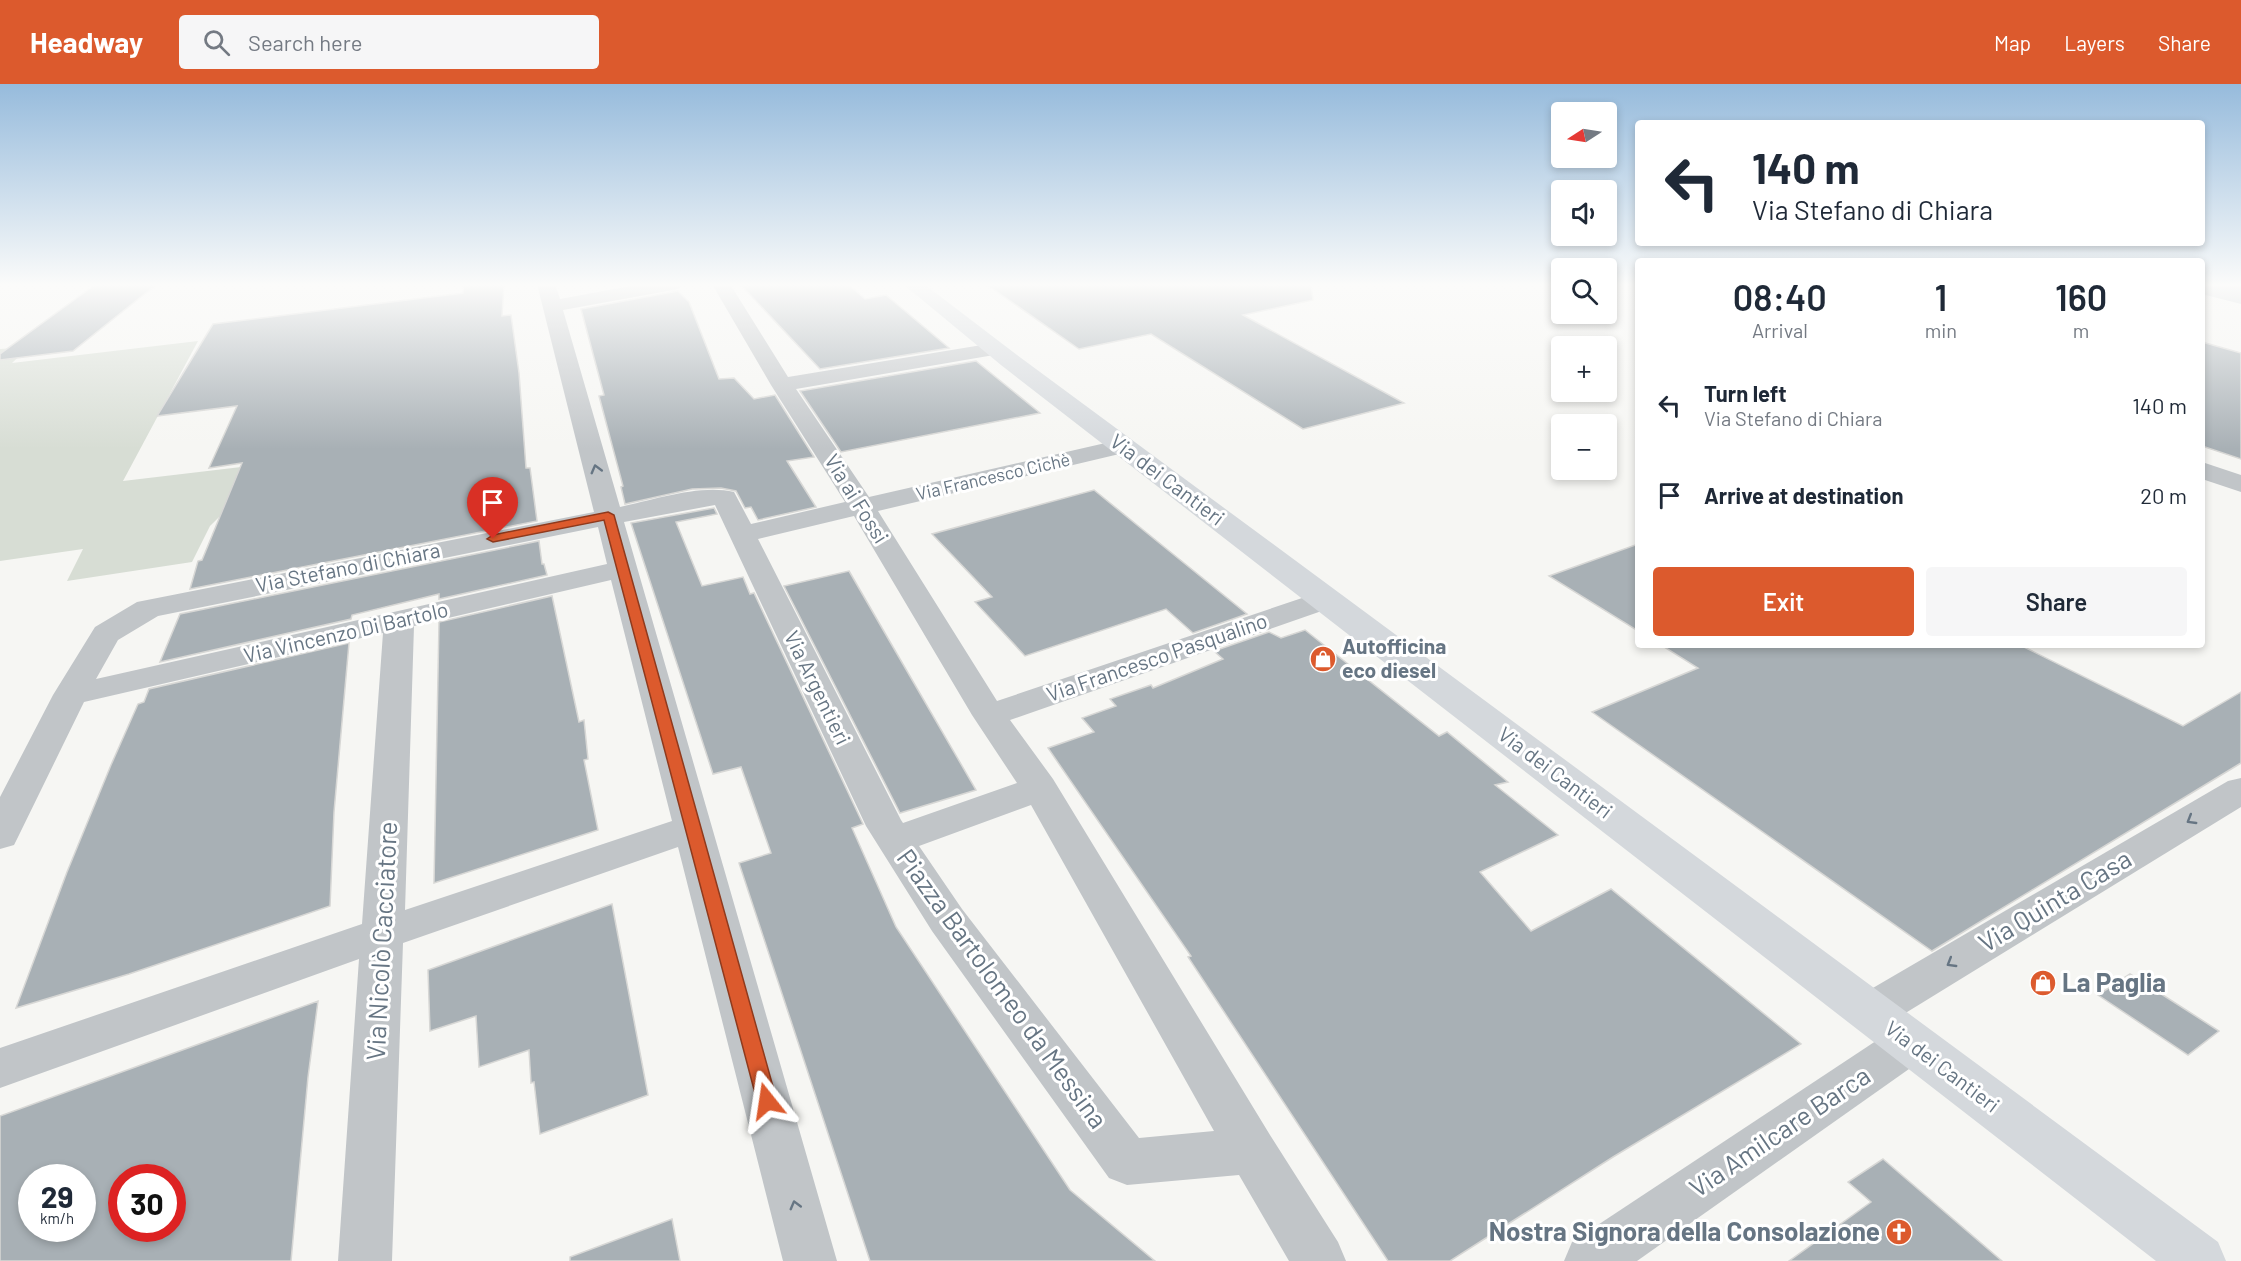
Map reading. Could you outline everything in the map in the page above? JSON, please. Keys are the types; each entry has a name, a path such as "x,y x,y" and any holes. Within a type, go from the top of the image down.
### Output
{"main road":[{"name":"Via dei Cantieri","path":"981,339 2199,1261"}],"street":[{"path":"560,339 810,1261"},
{"name":"Via ai Fossi","path":"754,339 862,507 989,715"},
{"path":"782,385 994,349"},
{"name":"Via Francesco Cichè","path":"742,534 1123,447"},
{"path":"2205,471 2241,484"},
{"name":"Via Stefano di Chiara","path":"0,835 70,695 106,634 148,609 608,515 709,497 724,498"},
{"name":"Via Argentieri","path":"724,498 885,826 895,840"},
{"name":"Via Vincenzo Di Bartolo","path":"70,695 623,569"},
{"name":"Via Francesco Pasqualino","path":"989,715 1325,600"},
{"name":"Via Nicolò Cacciatore","path":"365,1261 399,621"},
{"path":"989,715 1040,788 1252,1151 1319,1261"},
{"name":"Piazza Bartolomeo da Messina","path":"1040,788 895,840 947,920 1127,1162 1252,1151"},
{"name":"Via Quinta Casa","path":"1870,1012 2241,790"},
{"path":"0,1068 693,828"},
{"name":"Via Amilcare Barca","path":"1591,1261 1910,1043"}],"shaded area":[{"path":"198,341 123,481 274,463 210,526 192,562 67,581 83,549 0,561 0,349 29,347 12,363"}],"building":[{"path":"21,339 88,339 73,351 0,360 0,354"},
{"path":"204,339 514,339 526,468 530,468 537,521 190,589 198,561 202,560 242,463 209,468 237,406 157,416"},
{"path":"589,339 703,339 719,379 734,378 754,399 775,395 814,457 787,461 816,507 758,520 751,507 745,508 736,491 721,488 692,489 625,504 621,487 623,486 599,396 604,395"},
{"path":"792,339 938,339 949,348 820,369"},
{"path":"1065,339 1127,339 1079,349"},
{"path":"1159,339 1287,339 1404,403 1303,429"},
{"path":"2205,343 2241,353 2241,459 2205,447"},
{"path":"976,361 1040,413 841,452 800,391"},
{"path":"1094,490 1247,614 1193,633 1166,609 1025,656 975,602 992,597 932,534"},
{"path":"714,508 717,514 676,522 702,586 743,577 750,594 754,593 863,824 852,828 896,927 1070,1190 1155,1261 870,1261 739,863 771,853 741,767 713,774 631,523"},
{"path":"539,541 542,564 544,564 547,575 439,599 439,594 352,615 351,619 160,662 180,614"},
{"path":"1635,545 1635,629 1549,576"},
{"path":"849,571 976,790 900,813 784,586"},
{"path":"552,596 579,722 584,720 588,759 584,760 598,830 434,883 439,622"},
{"path":"1305,630 1439,736 1447,732 1508,782 1495,785 1558,835 1480,872 1531,931 1611,889 1801,1044 1613,1157 1450,1261 1388,1261 1188,957 1191,956 1048,748 1094,732 1082,718 1116,706 1110,699 1151,685 1153,688 1223,659 1214,651 1269,632 1281,638"},
{"path":"349,643 334,812 330,906 129,974 16,1008 67,872 111,765 138,704 144,702 149,689"},
{"path":"1666,648 2026,648 2183,726 2241,692 2241,763 1932,951 1592,712 1698,668"},
{"path":"612,904 648,1095 540,1134 534,1082 531,1083 529,1050 479,1067 476,1016 430,1031 428,970"},
{"path":"2130,974 2219,1031 2188,1055 2098,995"},
{"path":"318,1001 308,1077 291,1261 0,1261 0,1116"},
{"name":"Nostra Signora della Consolazione","path":"1883,1159 2002,1261 1789,1261 1871,1202 1848,1182"},
{"path":"672,1219 680,1261 570,1261 570,1257"}],"place":[{"name":"Autofficina eco diesel","path":"1323,659"},
{"name":"La Paglia","path":"2043,983"},
{"name":"Nostra Signora della Consolazione","path":"1899,1232"}],"route":[{"path":"493,539 608,515 767,1101"}]}
